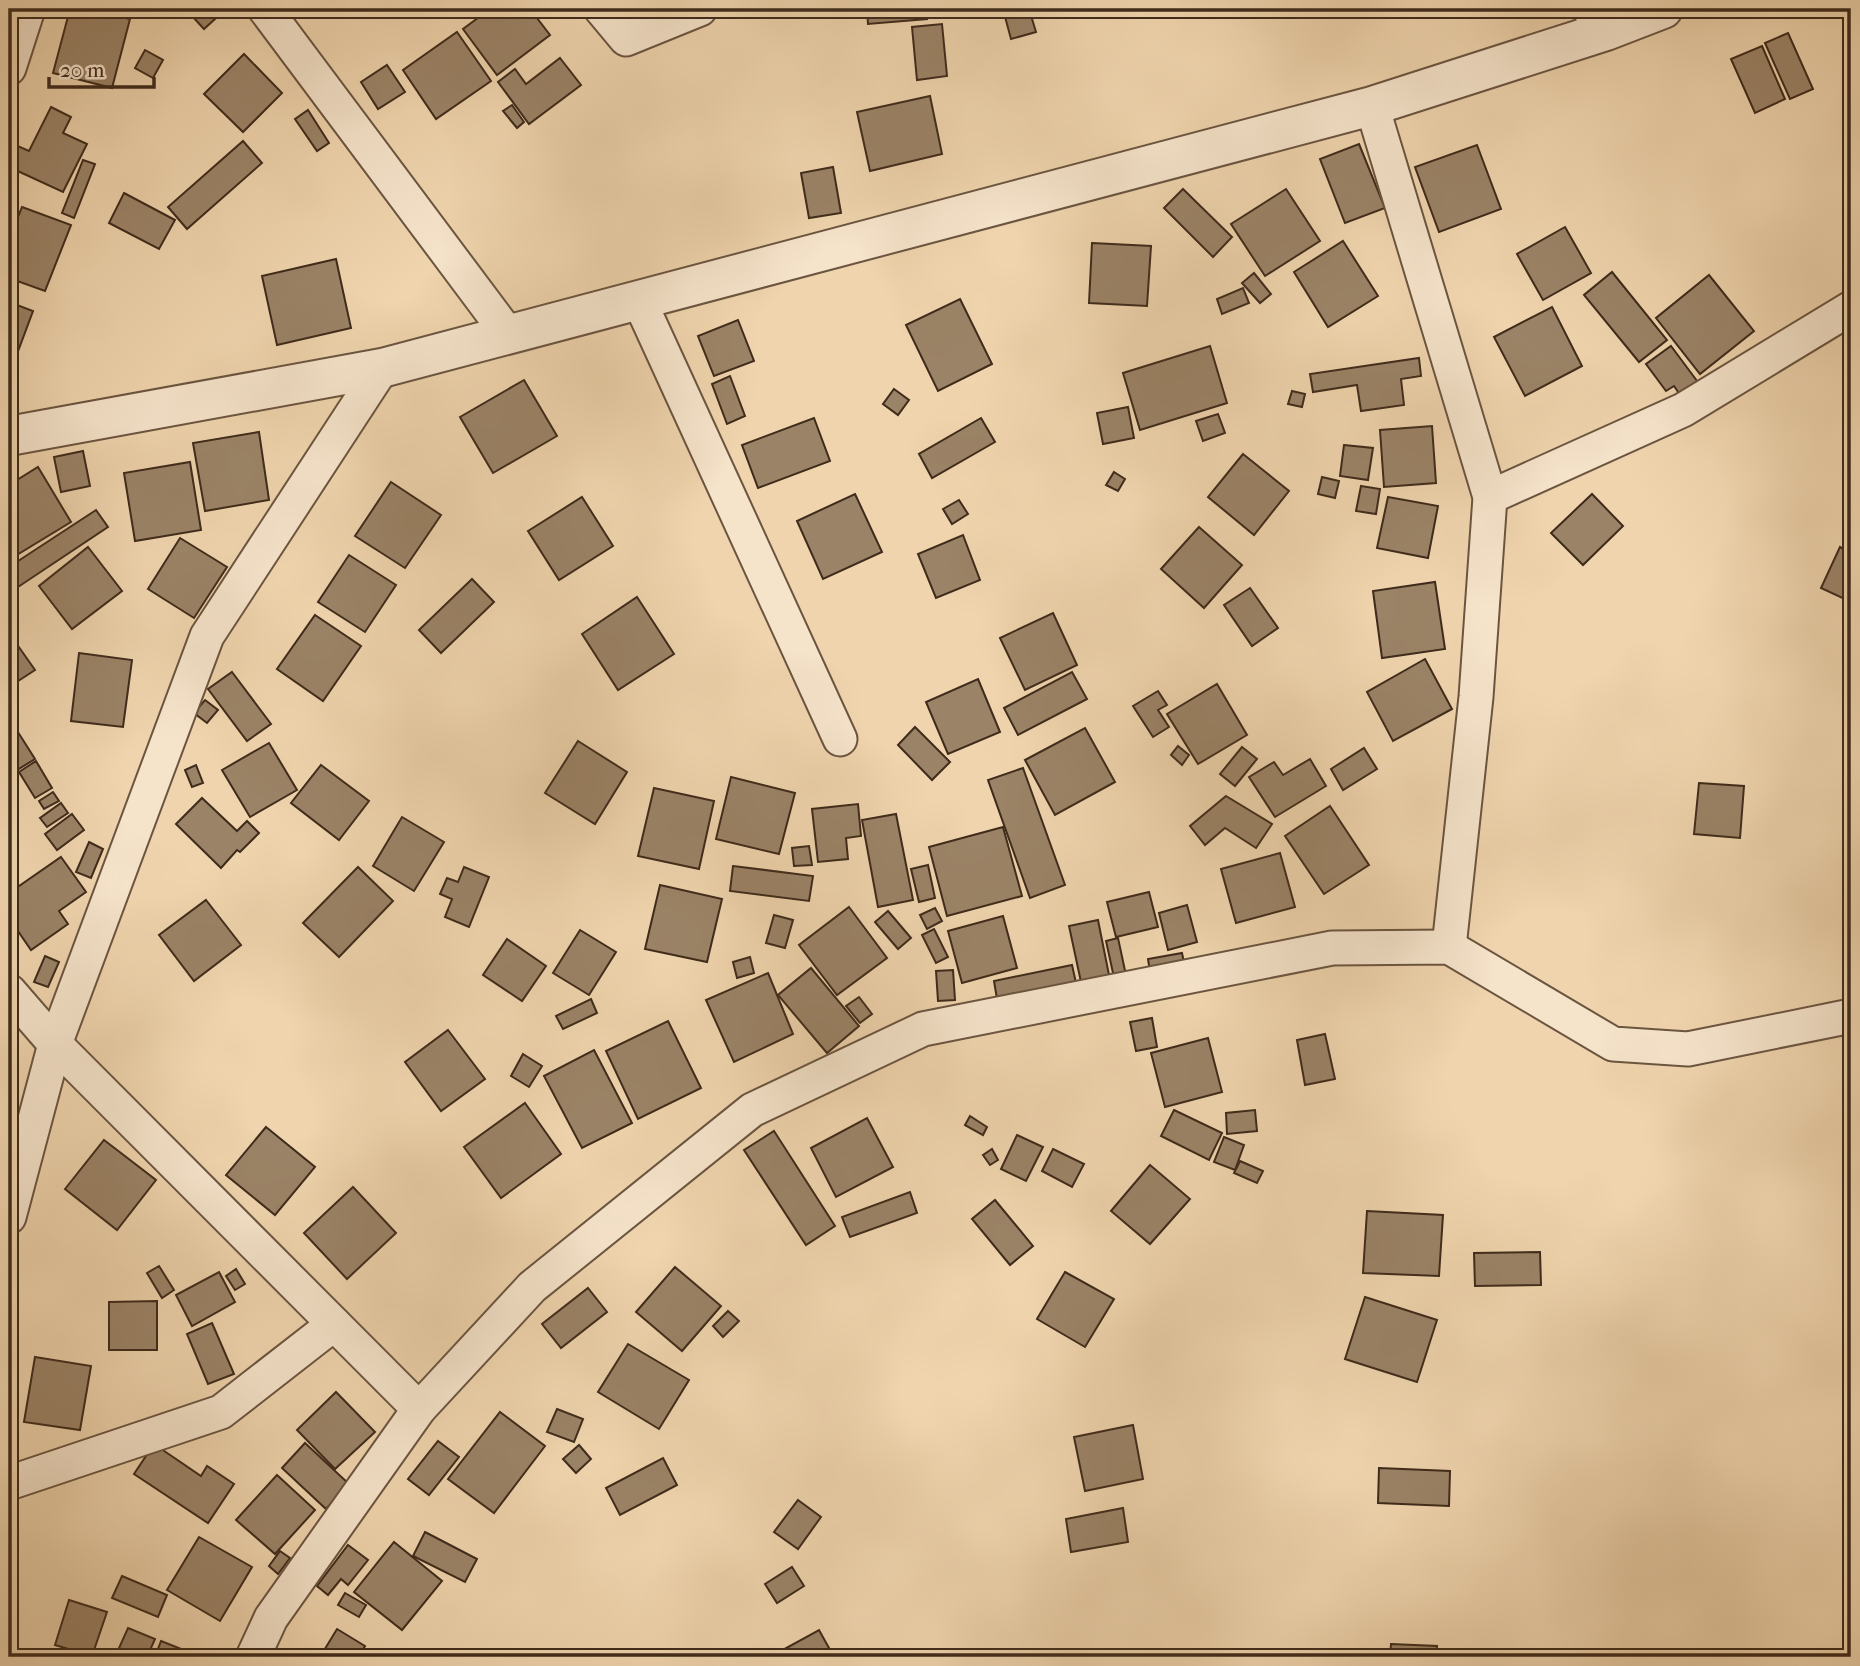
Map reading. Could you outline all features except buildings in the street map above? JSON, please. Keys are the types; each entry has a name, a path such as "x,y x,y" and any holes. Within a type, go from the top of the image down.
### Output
{"street":[{"path":"9,68 28,9"},
{"path":"265,9 508,334"},
{"path":"601,9 626,39 700,9"},
{"path":"9,436 382,368 1372,106 1598,20 1663,9"},
{"path":"1372,106 1490,497 1476,697 1449,947"},
{"path":"639,300 840,739"},
{"path":"1490,497 1683,410 1851,308"},
{"path":"9,1217 55,1044 207,636 382,368"},
{"path":"253,1657 271,1618 419,1409 532,1287 752,1110 923,1029 1332,948 1449,947 1613,1044 1688,1049 1851,1016"},
{"path":"9,992 55,1044 419,1409"},
{"path":"9,1482 220,1412 334,1324"}]}
